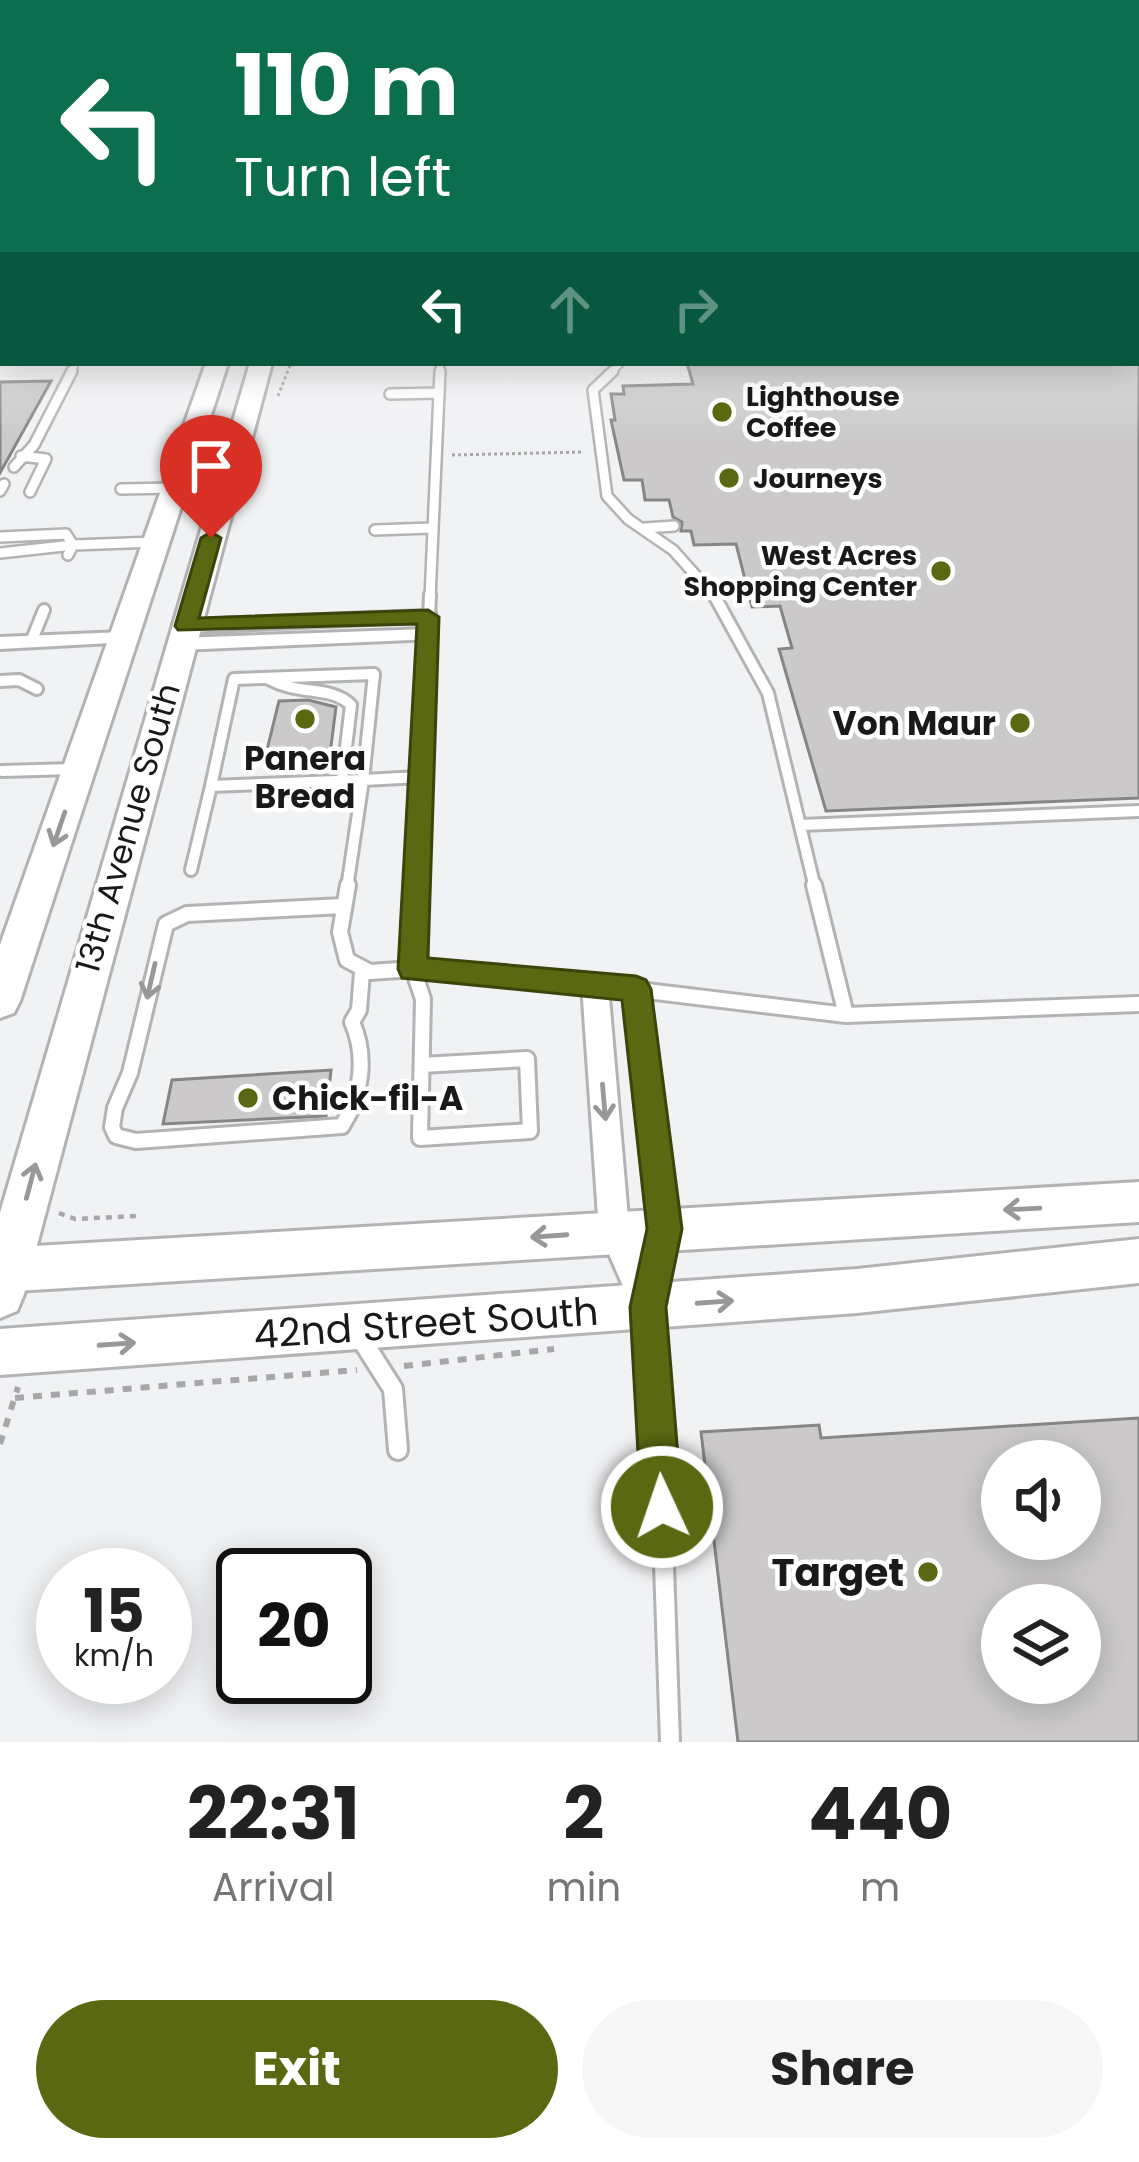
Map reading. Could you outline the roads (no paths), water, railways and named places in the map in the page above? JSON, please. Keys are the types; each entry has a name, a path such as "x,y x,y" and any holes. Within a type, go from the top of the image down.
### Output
{"main road":[{"name":"13th Avenue South","path":"0,1001 7,961 79,769 217,366"},
{"name":"13th Avenue South","path":"2,1278 260,366"},
{"path":"183,635 166,632 164,624 187,540 192,436"},
{"path":"110,887 112,827 125,746 152,651 141,638 123,638"},
{"path":"2,1278 614,1232 1139,1202"},
{"name":"42nd Street South","path":"13,1352 648,1307 1138,1263"}],"street":[{"path":"183,635 428,626"},
{"path":"0,643 123,638"},
{"path":"595,985 614,1232 648,1307"},
{"path":"636,989 664,1229 648,1307"}],"lane":[{"path":"14,466 34,445 74,366"},
{"path":"422,1065 526,1059 530,1131 420,1138 423,999 413,969 440,366"},
{"path":"618,366 593,389 608,496 613,507 701,577 752,652 768,693 846,1016"},
{"path":"390,394 438,393"},
{"path":"20,456 46,459 30,492"},
{"path":"121,489 175,488"},
{"path":"643,528 674,526"},
{"path":"375,530 431,528"},
{"path":"1,542 66,534 70,550"},
{"path":"1,542 70,550 156,542"},
{"path":"31,642 44,610"},
{"path":"191,870 234,679 374,674 355,861 343,906 341,944 346,961 362,972 489,972 846,1016 1139,1004"},
{"path":"267,678 298,692 336,692 346,698 351,705 342,781"},
{"path":"0,680 20,680 37,688"},
{"path":"2,771 79,769"},
{"path":"211,786 420,777"},
{"path":"801,825 1139,811"},
{"path":"343,906 187,914 166,924 130,1073 116,1108 112,1127 116,1136 136,1141 342,1126 351,1114 360,1065 361,1037 352,1022 359,1010 362,972"},
{"path":"648,1307 661,1476 670,1742"},
{"path":"352,1328 386,1368 399,1398 398,1450"}],"place":[{"name":"Lighthouse Coffee","path":"722,412"},
{"name":"Journeys","path":"729,478"},
{"name":"West Acres Shopping Center","path":"941,571"},
{"name":"Panera Bread","path":"305,719"},
{"name":"Von Maur","path":"1020,723"},
{"name":"Chick-fil-A","path":"248,1098"},
{"name":"Target","path":"928,1572"}]}
